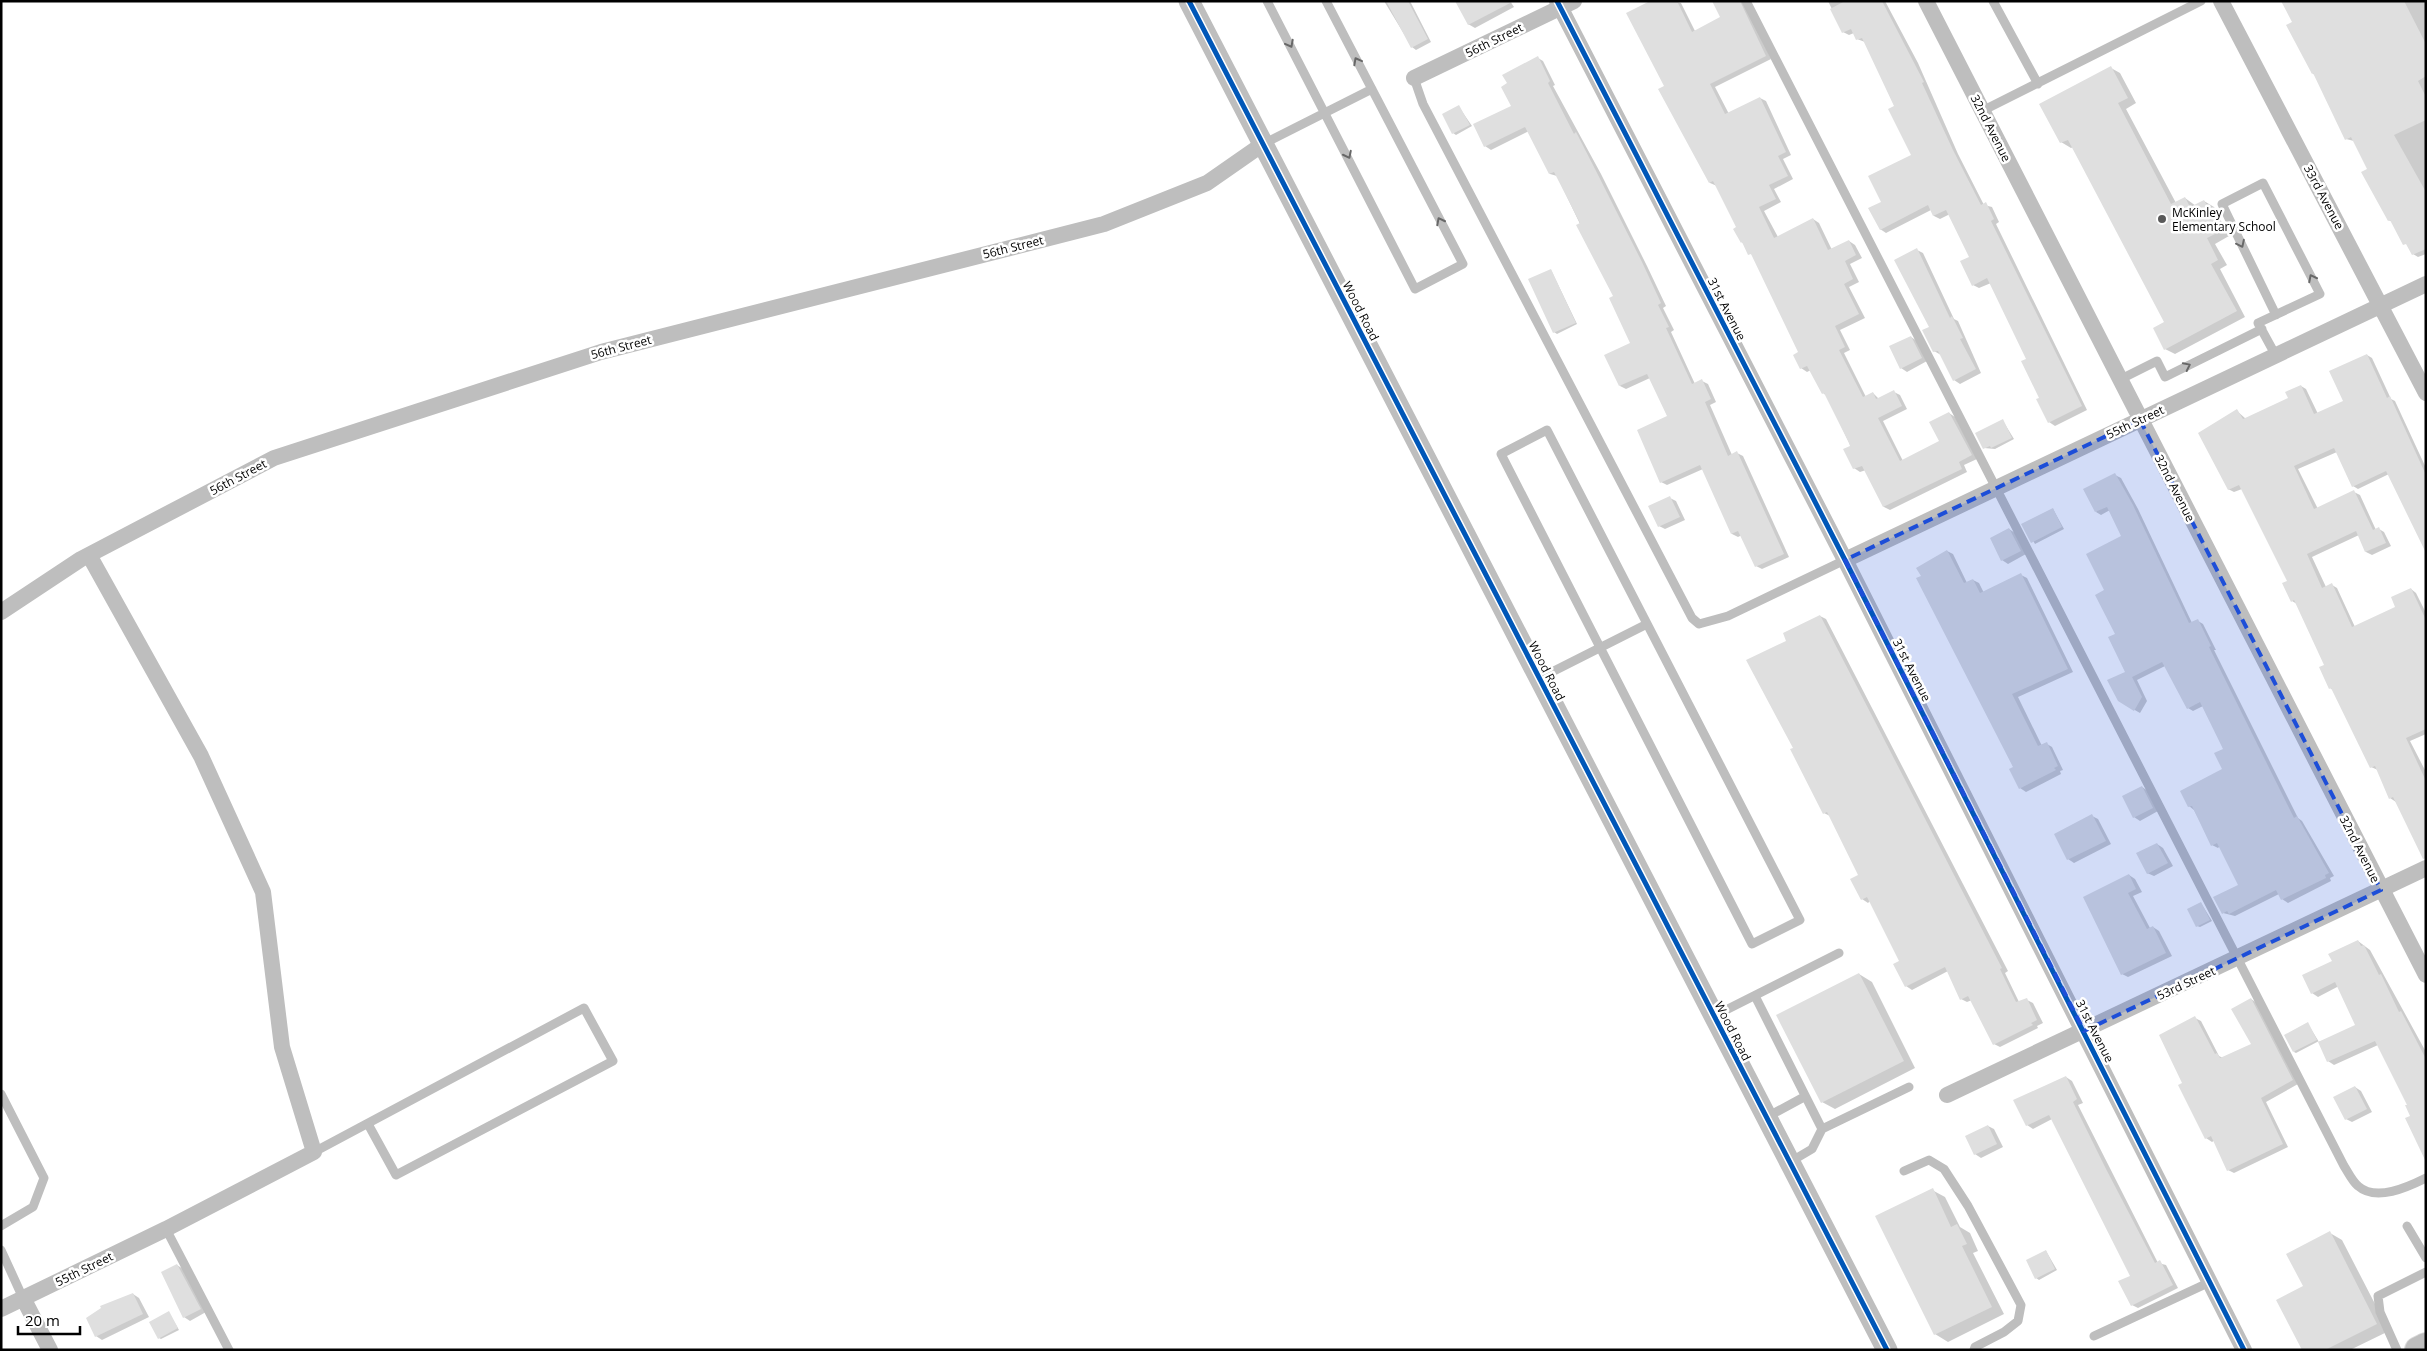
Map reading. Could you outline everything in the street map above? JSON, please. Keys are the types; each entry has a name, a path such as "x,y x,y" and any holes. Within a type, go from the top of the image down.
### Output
{"main road":[{"path":"2418,1350 2426,1346"}],"street":[{"name":"Wood Road","path":"1190,1 1887,1350"},
{"name":"32nd Avenue","path":"1926,1 2426,975"},
{"name":"33rd Avenue","path":"2220,1 2426,393"},
{"name":"56th Street","path":"1414,78 1564,3"},
{"name":"31st Avenue","path":"1564,3 2244,1350"},
{"name":"56th Street","path":"1,612 89,555 274,458 601,352 1104,224 1207,183 1263,144"},
{"name":"55th Street","path":"1845,560 2426,284"},
{"path":"89,555 200,756 263,892 282,1047 314,1152"},
{"name":"53rd Street","path":"1946,1095 2426,868"},
{"name":"55th Street","path":"1,1310 166,1229 314,1152"},
{"path":"23,1298 50,1350"}],"lane":[{"path":"1267,1 1326,112 1415,289 1463,264 1326,1"},
{"path":"1746,1 2344,1166 2358,1186 2370,1193 2386,1192 2409,1186 2426,1178"},
{"path":"1993,1 2038,84"},
{"path":"1982,112 2202,1"},
{"path":"1414,78 1428,113 1692,618 1699,624 1728,616 1845,560"},
{"path":"1263,144 1372,89"},
{"path":"2276,314 2222,204 2262,183 2320,294 2276,314 2258,322 2276,356"},
{"path":"2120,380 2157,361 2165,377 2262,329"},
{"path":"1547,430 1647,624 1800,920 1752,944 1501,454 1547,430"},
{"path":"1540,678 1647,624"},
{"path":"1714,1016 1839,953"},
{"path":"1755,996 1804,1097 1822,1129"},
{"path":"314,1152 584,1008 612,1061 396,1174 368,1124"},
{"path":"1790,1162 1812,1149 1822,1129 1909,1087"},
{"path":"1,1094 44,1178 33,1207 1,1226"},
{"path":"1766,1117 1804,1097"},
{"path":"1904,1171 1929,1160 1944,1169 1968,1206 2021,1305 2018,1321 2004,1332 1975,1347 1974,1350"},
{"path":"2407,1226 2426,1258"},
{"path":"166,1229 229,1350"},
{"path":"1,1250 23,1298"},
{"path":"2397,1350 2380,1312 2378,1296 2426,1272"},
{"path":"2094,1336 2210,1282"}],"highlighted area":[{"path":"2140,420 2381,890 2084,1031 1845,560"}],"building":[{"path":"1386,1 1408,1 1428,39 1411,48"},
{"path":"1455,1 1514,1 1468,25"},
{"path":"1650,1 1677,1 1692,32 1720,17 1712,1 1740,1 1766,56 1710,84 1725,114 1760,97 1786,152 1778,156 1788,176 1769,185 1776,199 1759,207 1774,238 1813,218 1828,250 1849,240 1856,255 1845,261 1853,279 1844,284 1859,314 1835,326 1845,347 1839,350 1863,397 1873,392 1876,399 1894,390 1902,406 1878,418 1900,461 1939,441 1929,422 1949,412 1972,455 1959,462 1962,469 1883,507 1862,466 1853,469 1843,449 1850,446 1849,443 1824,393 1822,394 1807,366 1800,369 1793,355 1798,352 1751,254 1748,255 1733,229 1736,227 1713,181 1709,183 1658,89 1664,86 1626,13"},
{"path":"1845,1 1882,1 1924,82 1922,83 1953,150 1981,205 1986,202 1994,219 1991,221 2082,406 2048,423 2036,399 2039,398 2021,361 2026,359 1987,278 1972,286 1960,261 1969,257 1946,210 1933,216 1928,205 1880,230 1868,208 1881,202 1868,176 1911,155 1888,109 1894,106 1862,38 1856,40 1851,29 1842,33 1830,9"},
{"path":"2281,1 2404,1 2426,44 2426,76 2418,81 2426,97 2426,120 2394,135 2426,192 2426,249 2412,255 2406,244 2403,245 2390,220 2388,221 2361,172 2367,169 2351,137 2345,140 2313,73 2286,25 2292,22"},
{"path":"1538,56 1550,81 1548,83 1574,134 1576,132 1642,262 1661,303 1658,305 1669,327 1666,328 1692,384 1702,379 1711,399 1705,402 1728,456 1737,451 1784,554 1755,567 1738,531 1731,534 1700,465 1660,483 1637,430 1667,416 1647,374 1619,386 1604,355 1630,343 1609,298 1613,296 1576,225 1580,223 1554,172 1549,174 1525,127 1484,147 1473,124 1511,106 1501,87 1507,83 1502,75"},
{"name":"McKinley Elementary School","path":"2111,66 2128,98 2118,103 2171,204 2185,197 2190,207 2204,200 2221,231 2207,238 2218,260 2211,264 2237,311 2164,350 2153,328 2164,322 2068,140 2060,143 2039,104"},
{"path":"1459,105 1470,125 1452,134 1442,114"},
{"path":"1917,248 1950,318 1952,316 1963,338 1960,339 1976,369 1953,381 1938,351 1933,352 1922,330 1929,327 1894,260"},
{"path":"1551,269 1576,323 1553,333 1528,279"},
{"path":"1911,336 1922,358 1900,369 1889,346"},
{"path":"2367,354 2387,398 2390,396 2426,475 2426,553 2386,471 2352,487 2334,448 2294,466 2314,509 2354,490 2373,530 2379,527 2386,543 2365,552 2356,531 2307,554 2322,588 2332,583 2352,627 2395,607 2391,597 2411,588 2426,620 2426,729 2406,738 2426,781 2426,858 2423,859 2393,797 2389,799 2375,766 2370,768 2331,688 2329,689 2319,667 2324,665 2294,600 2291,602 2282,583 2287,581 2239,485 2228,490 2198,433 2237,409 2243,419 2288,398 2285,392 2301,385 2314,414 2343,401 2329,371"},
{"path":"2003,419 2012,438 1991,448 1990,446 1983,449 1975,433"},
{"path":"2115,473 2133,505 2189,623 2198,619 2211,646 2209,647 2294,818 2297,816 2329,873 2325,875 2326,878 2281,900 2276,890 2229,914 2227,911 2222,914 2213,897 2238,885 2217,843 2211,846 2192,806 2188,807 2180,791 2222,769 2214,753 2223,749 2200,702 2187,709 2162,662 2132,677 2142,697 2134,711 2118,701 2107,680 2125,672 2108,637 2115,634 2095,595 2104,590 2086,554 2121,536 2107,507 2095,512 2083,489"},
{"path":"1670,496 1680,517 1658,527 1648,506"},
{"path":"2053,508 2062,527 2031,543 2021,524"},
{"path":"2009,528 2021,551 2001,561 1990,538"},
{"path":"1947,550 1964,583 1973,579 1980,593 2021,573 2068,669 2012,694 2038,746 2047,742 2058,766 2054,768 2056,770 2019,789 2009,769 2013,767 1916,578 1921,576 1916,568"},
{"path":"1820,615 2002,968 2000,969 2016,1002 2027,998 2037,1020 2031,1023 2033,1025 1993,1045 1968,996 1960,1000 1945,967 1905,987 1893,964 1899,961 1867,897 1861,900 1850,879 1858,875 1827,812 1823,814 1790,749 1793,748 1746,660 1786,641 1783,633"},
{"path":"2142,786 2153,808 2133,818 2122,796"},
{"path":"2092,814 2106,841 2067,860 2054,834"},
{"path":"2157,843 2168,863 2147,874 2136,853"},
{"path":"2129,874 2136,889 2128,893 2147,929 2153,926 2166,953 2121,975 2083,897"},
{"path":"2201,902 2210,920 2196,927 2187,909"},
{"path":"2358,940 2361,946 2364,945 2379,975 2381,974 2399,1012 2401,1011 2426,1059 2426,1162 2405,1118 2410,1116 2405,1105 2407,1105 2375,1041 2327,1062 2318,1042 2355,1025 2335,982 2311,994 2302,975 2332,961 2328,954"},
{"path":"1859,973 1904,1061 1821,1103 1776,1015"},
{"path":"2251,998 2293,1080 2261,1098 2283,1144 2227,1171 2211,1136 2205,1139 2178,1085 2182,1083 2159,1035 2195,1016 2215,1054 2217,1053 2220,1058 2251,1044 2231,1009"},
{"path":"2308,1022 2317,1040 2293,1052 2284,1035"},
{"path":"2066,1076 2077,1099 2073,1102 2105,1167 2155,1263 2160,1260 2173,1285 2131,1306 2118,1281 2130,1276 2049,1115 2026,1126 2013,1100"},
{"path":"2355,1086 2367,1109 2345,1120 2333,1097"},
{"path":"1988,1125 1997,1144 1974,1155 1965,1136"},
{"path":"1933,1188 1951,1227 1957,1224 1967,1244 1962,1246 1992,1307 1934,1335 1875,1216"},
{"path":"2330,1231 2377,1324 2325,1350 2302,1350 2276,1300 2303,1286 2286,1254"},
{"path":"2046,1250 2055,1269 2035,1279 2026,1260"},
{"path":"177,1264 201,1309 183,1318 161,1272"},
{"path":"133,1293 143,1314 95,1337 86,1318 101,1308 100,1306"},
{"path":"169,1311 178,1328 158,1339 149,1322"}],"cycle path":[{"path":"1189,1 1887,1350"},
{"path":"1557,1 1845,560 2244,1350"}],"place":[{"name":"McKinley Elementary School","path":"2162,219"}]}
